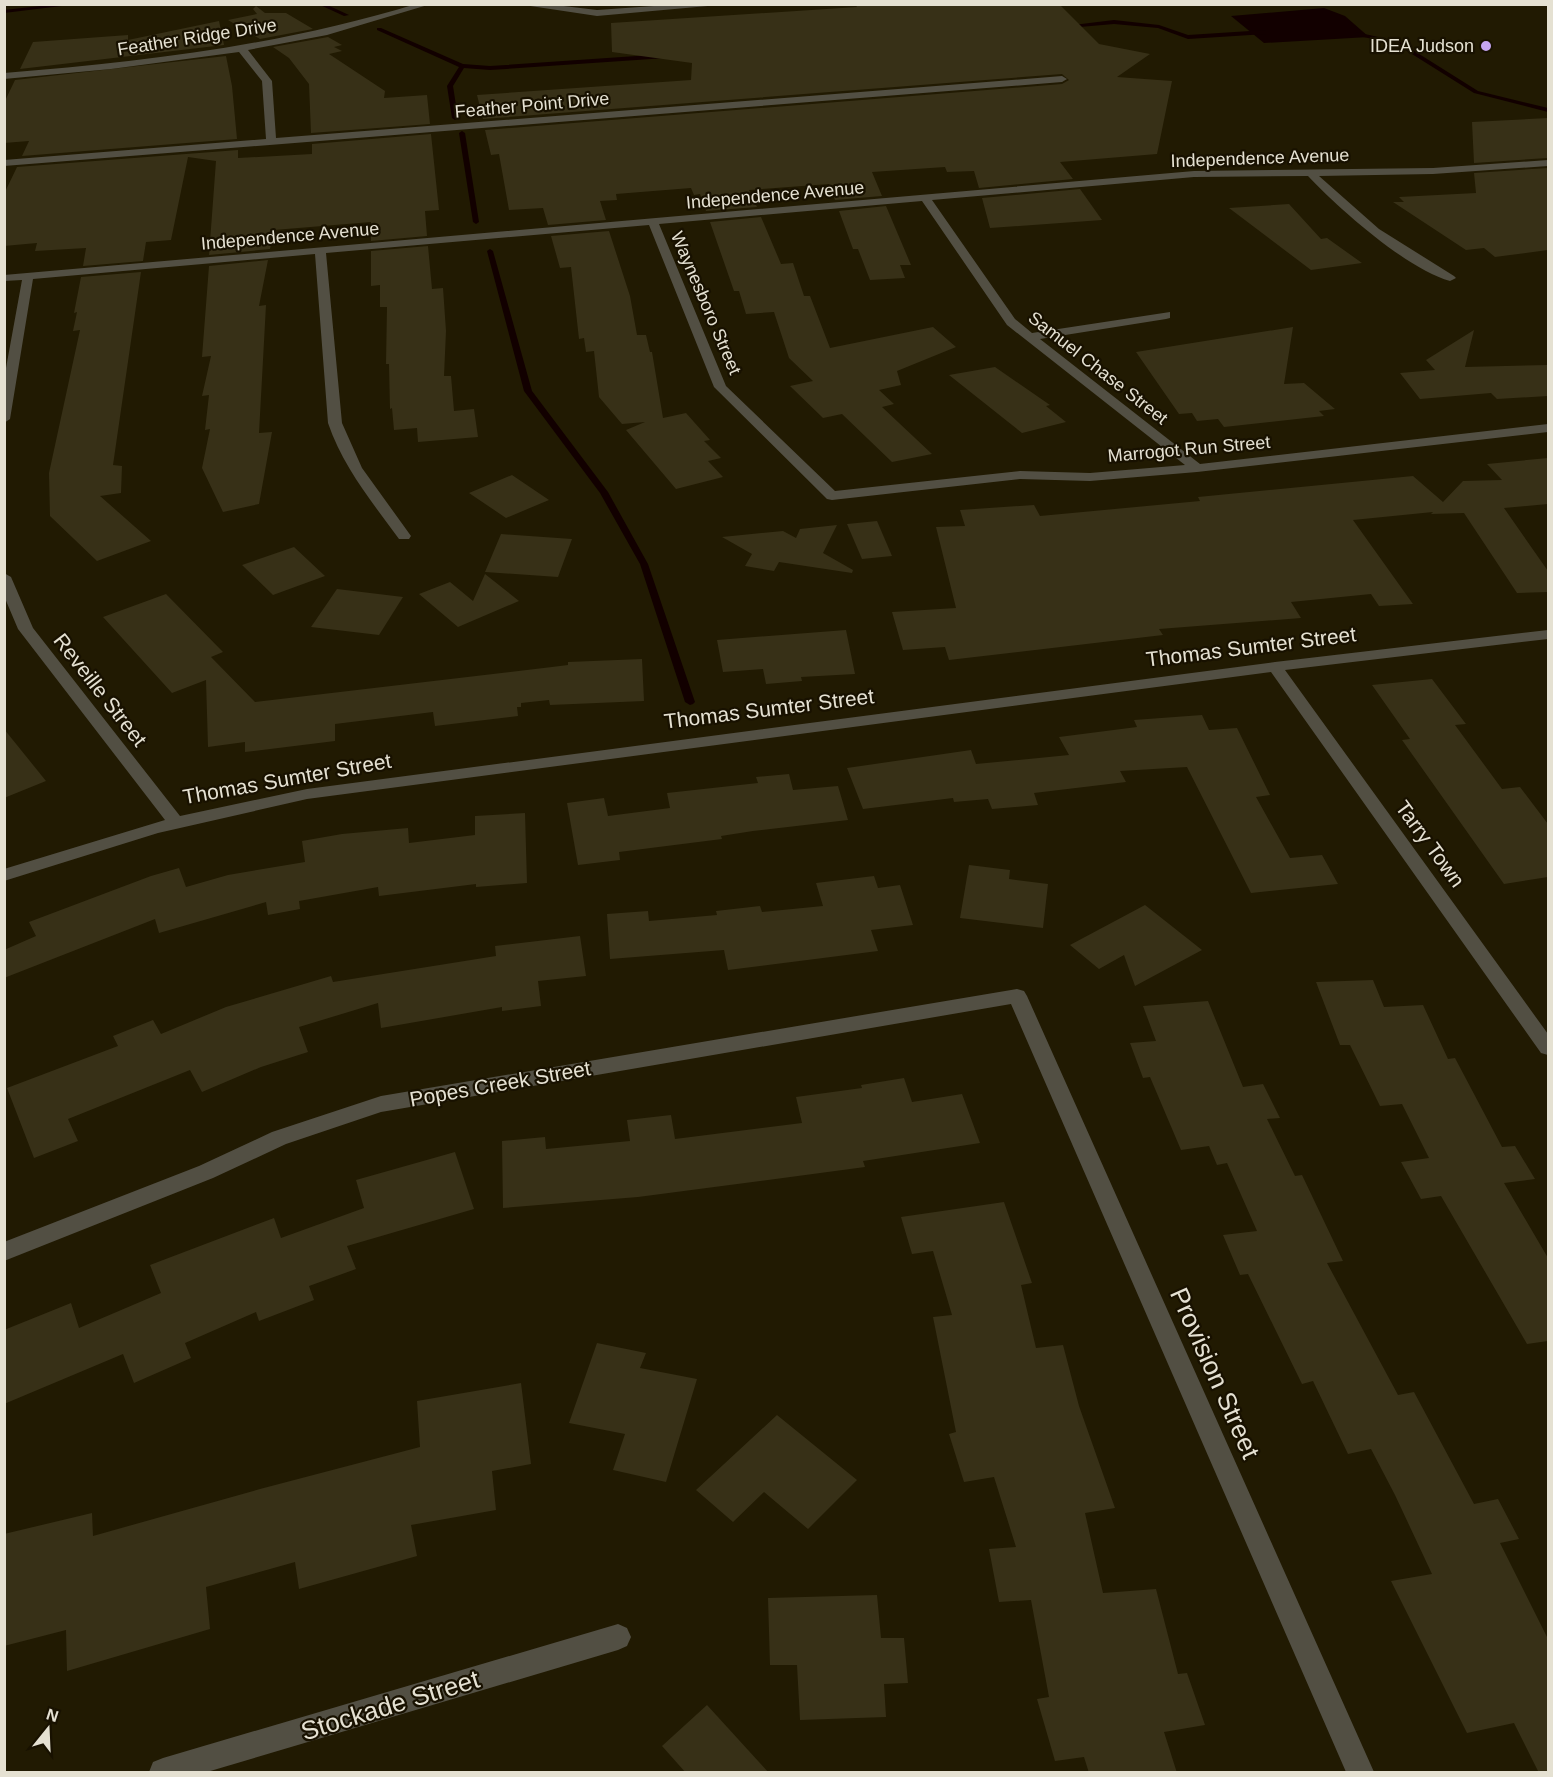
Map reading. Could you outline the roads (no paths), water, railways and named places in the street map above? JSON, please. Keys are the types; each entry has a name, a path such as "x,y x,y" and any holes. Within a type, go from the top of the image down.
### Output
{"street":[{"name":"Feather Ridge Drive","path":"4,76 136,64 242,48 365,23 427,4"},
{"path":"521,4 597,13 726,4"},
{"path":"242,48 267,81 271,142"},
{"name":"Feather Point Drive","path":"4,163 1062,79"},
{"name":"Independence Avenue","path":"4,278 1194,174 1433,171 1548,163"},
{"path":"1309,171 1341,205 1376,233 1420,262 1450,278"},
{"name":"Samuel Chase Street","path":"925,198 1011,322 1197,468"},
{"name":"Waynesboro Street","path":"653,222 720,387 832,496"},
{"path":"320,250 335,423 340,442 350,463 404,536"},
{"path":"4,419 28,276"},
{"path":"1029,337 1166,315"},
{"name":"Marrogot Run Street","path":"832,496 1020,476 1090,477 1197,468 1548,428"},
{"name":"Reveille Street","path":"4,577 26,629 175,822"},
{"name":"Thomas Sumter Street","path":"4,875 136,831 307,794 1275,667 1548,634"},
{"name":"Tarry Town","path":"1275,667 1548,1048"},
{"name":"Popes Creek Street","path":"4,1252 206,1172 279,1138 330,1119 381,1104 1017,996"},
{"name":"Provision Street","path":"1017,996 1360,1773"},
{"name":"Stockade Street","path":"162,1773 618,1637"}],"waterway":[{"path":"4,12 76,4"},
{"path":"320,4 346,15"},
{"path":"1068,26 1114,22 1159,27 1188,37 1266,32"},
{"path":"379,29 462,66"},
{"path":"1356,34 1398,43 1476,92 1548,110"},
{"path":"462,66 490,68 666,56"},
{"path":"455,118 450,86 462,66"},
{"path":"462,133 476,222"},
{"path":"490,251 528,391 604,492 644,564 690,702"}],"place":[{"name":"IDEA Judson","path":"1486,46"}]}
